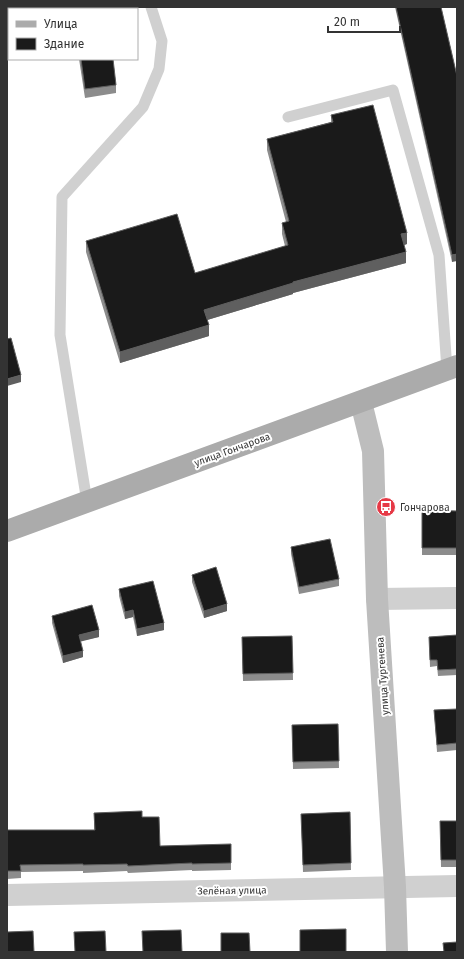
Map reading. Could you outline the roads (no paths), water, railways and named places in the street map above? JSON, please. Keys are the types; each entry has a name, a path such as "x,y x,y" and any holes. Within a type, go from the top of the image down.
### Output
{"main road":[{"name":"улица Гончарова","path":"7,531 452,368"}],"street":[{"name":"улица Тургенева","path":"361,402 373,451 377,599 395,887 397,952"},
{"path":"377,599 457,598"},
{"name":"Зелёная улица","path":"7,895 457,886"}],"lane":[{"path":"87,502 60,335 62,198 143,107 159,69 162,41 151,7"},
{"path":"288,117 393,90 439,255 452,368"}],"place":[{"name":"Гончарова","path":"386,507"}]}
